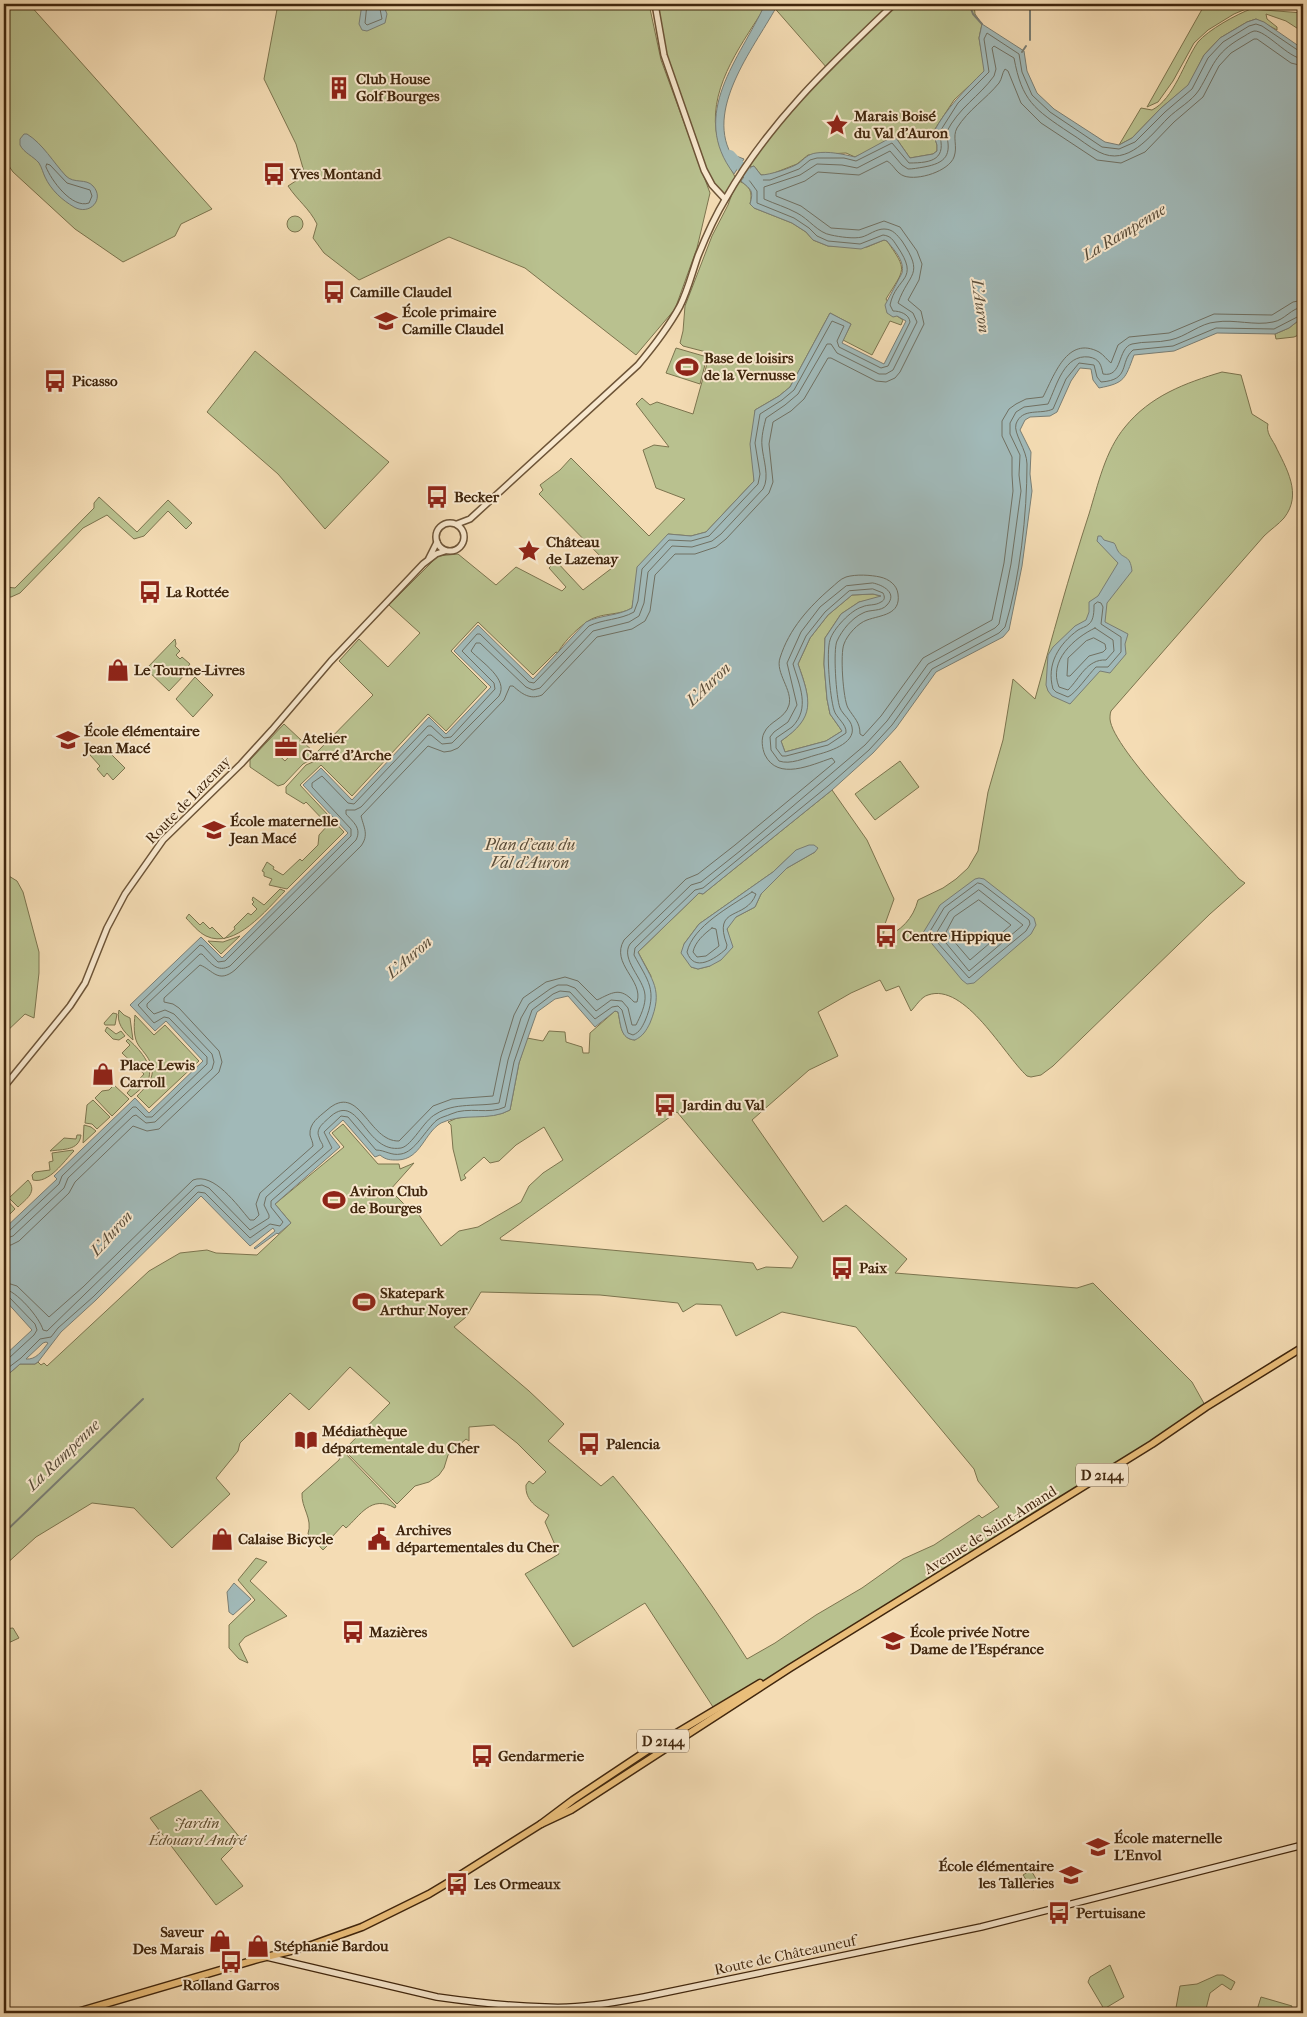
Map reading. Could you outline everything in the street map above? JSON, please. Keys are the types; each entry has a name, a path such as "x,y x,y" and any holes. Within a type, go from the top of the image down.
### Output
{"main road":[{"name":"Avenue de Saint-Amand","path":"541,1824 566,1813 790,1668 1152,1444 1206,1407 1303,1347"},
{"name":"Avenue de Saint-Amand","path":"74,2013 303,1948 362,1927 429,1894 541,1824 573,1800 648,1750 752,1687 790,1668"},
{"path":"680,1731 684,1738"},
{"path":"648,1750 653,1758"},
{"name":"Route de Châteauneuf","path":"267,1957 458,2000 546,2008 601,2004 644,1997 981,1926 1303,1845"}],"street":[{"path":"655,4 664,55 704,170 712,185 725,199"},
{"path":"470,518 464,533 465,538 460,548 454,551 445,551 437,542 436,534 440,527 449,523 457,524 470,518 638,365 654,346 680,305 707,234 725,199 748,162 789,109 827,68 894,4"},
{"path":"457,524 464,533"},
{"name":"Route de Lazenay","path":"4,1087 70,1006 84,984 107,928 125,894 163,840 241,764 335,656 428,558 437,542"},
{"name":"Route de Lazenay","path":"428,558 445,551"}],"green space":[{"path":"4,4 29,4 212,209 181,224 175,236 123,262 75,229 13,172 4,159"},
{"path":"278,4 649,4 661,60 710,193 697,248 675,309 636,355 525,268 449,237 359,280 324,253 313,238 317,224 288,186 305,175 296,144 264,79"},
{"path":"655,4 767,4 739,48 723,80 718,96 716,113 717,136 721,149 736,179 725,199 712,185 664,55"},
{"path":"771,4 974,4 975,14 982,24 979,38 985,71 954,100 933,132 937,151 933,154 910,158 896,138 855,157 846,153 808,155 797,164 769,175 761,175 748,162 827,68"},
{"path":"1205,4 1303,4 1303,10 1253,6 1234,14 1208,30 1194,43 1173,81 1158,102 1147,107"},
{"path":"1251,9 1303,13 1303,32 1286,21 1266,14 1267,19 1277,27 1277,30 1256,19 1247,22 1220,38 1204,55 1189,85 1161,108 1132,138 1119,145 1141,108 1152,110 1167,98 1198,42 1223,23"},
{"path":"739,181 750,190 750,204 754,208 792,223 806,232 813,240 828,246 867,247 884,240 887,241 901,264 901,270 897,281 886,299 897,316 903,320 901,325 890,321 872,355 843,340 851,324 830,313 790,387 755,410 754,481 706,532 691,536 668,534 633,601 632,608 589,620 573,633 558,653 556,652 533,675 478,622 451,651 487,687 446,731 428,714 352,796 321,765 300,785 344,832 287,889 269,885 272,879 264,876 262,871 267,862 274,867 273,869 283,875 300,859 302,861 318,845 319,835 328,825 306,802 304,804 286,793 286,787 306,765 322,758 317,752 373,695 339,661 359,639 388,667 420,633 389,605 438,556 458,554 496,585 516,567 562,591 566,587 549,568 556,561 583,590 612,568 539,494 543,490 540,485 560,470 571,458 649,536 685,499 656,488 643,450 654,445 669,447 636,404 642,398 650,405 657,402 693,414 710,353 683,346 680,343 685,306 712,236"},
{"path":"295,216 301,218 303,224 301,230 295,232 289,230 287,224 289,218"},
{"path":"1303,317 1303,333 1294,337 1276,339 1275,334 1289,328"},
{"name":"Base de loisirs de la Vernusse","path":"676,348 707,357 700,384 666,373"},
{"path":"255,351 389,462 325,529 278,474 207,412"},
{"path":"1222,372 1241,375 1252,414 1268,424 1269,435 1288,472 1292,490 1290,509 1284,518 1264,536 1111,711 1110,719 1115,733 1145,776 1239,879 1245,883 1210,914 1053,1066 1041,1075 1027,1076 983,1023 970,1009 956,999 942,994 928,995 911,1011 899,986 886,991 880,980 851,993 818,1012 838,1056 809,1070 752,1120 823,1222 846,1205 907,1259 895,1273 1077,1288 1093,1283 1192,1382 1206,1407 790,1668 715,1710 645,1603 573,1647 525,1574 559,1554 545,1522 549,1515 533,1503 526,1491 526,1485 529,1481 533,1484 546,1472 517,1443 494,1425 469,1427 469,1441 466,1439 448,1455 444,1468 439,1475 429,1482 415,1486 397,1504 344,1450 390,1403 350,1367 309,1410 290,1393 240,1443 238,1451 216,1478 230,1494 172,1548 134,1508 92,1503 36,1537 4,1566 4,1378 20,1364 35,1364 38,1362 41,1365 44,1363 47,1366 149,1271 180,1253 207,1250 216,1253 257,1255 291,1223 275,1204 344,1147 332,1133 343,1124 378,1164 399,1164 400,1169 414,1163 390,1190 411,1211 414,1208 441,1246 459,1231 478,1227 521,1202 529,1186 543,1173 563,1160 544,1127 516,1145 499,1161 490,1163 484,1157 464,1175 466,1178 461,1181 453,1149 451,1125 448,1122 463,1117 495,1115 510,1110 519,1063 527,1038 543,1041 549,1031 565,1032 566,1042 582,1047 583,1053 589,1053 590,1033 615,1011 618,1012 626,1037 635,1040 651,976 638,952 699,893 703,894 832,790 867,840 894,899 885,924 883,938 905,924 913,913 918,900 943,888 968,868 978,851 988,792 1003,740 1013,679 1035,699 1061,606 1107,457 1125,427 1146,407 1169,392","holes":["815,852 787,868 761,894 755,907 736,917 730,923 727,929 728,934 710,966 698,969 691,967 684,944 699,924 773,872 790,856","677,1112 798,1257 792,1268 766,1267 757,1270 753,1263 501,1240 500,1238","481,1292 600,1295 678,1303 683,1312 696,1304 721,1305 736,1336 782,1312 856,1327 974,1469 978,1481 999,1507 982,1518 979,1515 934,1545 903,1559 862,1588 747,1659 683,1565 613,1476 601,1486 548,1441 564,1424 529,1391 454,1327 466,1317"]},
{"path":"99,497 137,532 168,500 192,523 186,529 168,511 144,536 134,539 107,515 83,528 20,593 11,597 4,597 4,589 6,587 15,588 94,508 94,503"},
{"path":"873,594 881,596 877,599 859,602 841,614 825,638 824,664 827,699 830,714 842,731 826,741 785,752 781,741 800,724 805,716 807,707 806,688 798,664 810,638 828,615 852,595"},
{"path":"175,639 175,646 180,651 176,655 180,659 182,657 190,664 186,669 188,671 169,691 146,669"},
{"path":"195,677 213,695 193,717 176,699"},
{"path":"284,724 318,756 303,764 284,784 278,786 250,767 250,760","holes":["284,740 295,750 285,761 274,751"]},
{"path":"101,744 125,768 113,780 107,773 104,777 97,769 100,766 90,755"},
{"path":"900,761 919,787 875,820 855,794"},
{"path":"4,873 17,881 23,892 39,952 39,973 34,1018 25,1014 4,1034"},
{"path":"280,889 285,891 250,926 239,933 225,938 248,913 251,915 257,909 252,904 254,902 252,900 253,897 264,905"},
{"path":"189,914 200,925 203,922 210,929 212,927 223,938 217,939 206,936 186,918"},
{"path":"240,936 221,954 208,941 223,942"},
{"path":"119,1010 130,1018 133,1040 121,1026 118,1015"},
{"path":"113,1013 117,1014 115,1025 105,1025 104,1023"},
{"path":"135,1015 154,1035 165,1025 199,1061 149,1108 137,1096 149,1082 152,1067 136,1039"},
{"path":"107,1027 116,1034 121,1031 125,1036 119,1040 113,1039 105,1031"},
{"path":"128,1039 144,1057 150,1074 144,1085 131,1097 127,1093 144,1074 122,1053 130,1045 126,1041"},
{"path":"114,1085 129,1099 112,1116 95,1098 102,1091 109,1090"},
{"path":"93,1100 110,1117 97,1129 92,1124 85,1123 87,1105"},
{"path":"84,1125 96,1131 83,1143"},
{"path":"77,1135 81,1135 80,1140 74,1147 50,1151 64,1138 76,1139"},
{"path":"73,1150 61,1166 45,1179 33,1180 32,1175 35,1172 50,1170 49,1162 53,1161 52,1153"},
{"path":"28,1180 32,1188 30,1195 18,1207 9,1198"},
{"path":"7,1200 15,1209 4,1220 4,1203"},
{"path":"343,1451 396,1506 395,1508 387,1504 379,1504 367,1508 346,1528 343,1525 323,1550 308,1534 309,1523 302,1493 339,1460"},
{"path":"256,1558 267,1562 250,1581 287,1616 245,1637 239,1644 248,1663 239,1659 229,1648 229,1625 255,1600 238,1580"},
{"path":"13,1628 19,1638 4,1645 4,1629"},
{"name":"Jardin Édouard André","path":"201,1790 241,1839 221,1859 243,1886 216,1905 150,1818"},
{"path":"1031,1870 1040,1886 1033,1890 1023,1875"},
{"path":"1110,1965 1124,1997 1104,2009 1088,1982 1090,1977"},
{"path":"1217,1975 1223,1975 1235,1982 1231,1990 1222,1984 1210,1993 1205,2013 1175,2013 1180,1986 1197,1984"},
{"path":"1261,1997 1292,2006 1290,2013 1256,2013"}],"water":[{"path":"362,4 383,4 387,14 385,23 367,31 362,30 359,24"},
{"path":"765,4 778,4 737,76 724,116 725,135 731,154 744,159 734,174 721,152 716,130 717,108 732,66"},
{"name":"Plan d'eau du Val d'Auron","path":"1256,19 1264,22 1303,49 1303,317 1289,328 1275,334 1217,333 1174,351 1134,355 1123,379 1108,386 1099,388 1093,380 1091,369 1080,368 1071,381 1057,412 1050,416 1030,417 1025,420 1020,430 1031,452 1030,474 1032,491 1022,566 1009,630 1003,637 936,672 896,728 873,753 832,790 703,894 699,893 638,952 652,978 656,993 656,1002 650,1023 640,1037 635,1040 626,1037 618,1012 615,1011 595,1027 568,996 555,999 537,1012 519,1063 510,1110 493,1116 458,1118 441,1123 435,1127 412,1155 406,1159 398,1160 384,1158 380,1155 375,1157 343,1120 329,1133 340,1147 275,1204 291,1223 278,1234 255,1249 275,1231 273,1228 250,1246 201,1196 61,1332 38,1362 35,1364 20,1364 4,1378 4,1356 32,1330 4,1299 4,1229 57,1179 54,1176 135,1098 149,1113 203,1061 166,1021 155,1031 130,1005 201,937 222,958 348,833 303,785 321,768 352,800 429,717 446,734 491,687 454,651 478,625 533,679 586,622 621,613 632,608 637,567 668,534 691,536 706,532 754,481 750,444 755,410 790,387 830,313 851,324 842,343 884,364 906,321 887,313 885,305 903,269 896,252 884,240 861,249 828,246 813,240 806,232 792,223 754,208 750,204 751,191 741,181 751,167 754,166 761,175 765,175 791,167 808,156 821,152 855,157 890,138 896,138 910,158 933,154 937,151 937,145 933,133 938,124 956,100 984,71 979,38 982,24 1024,51 1027,71 1037,93 1054,109 1105,142 1119,145 1132,138 1161,108 1188,85 1204,55 1220,38 1247,22","holes":["873,594 881,596 859,602 841,614 825,638 824,664 827,699 830,714 842,731 826,741 785,752 781,741 800,724 805,716 807,707 806,688 798,664 810,638 828,615 852,595","46,1342 48,1343 39,1354 33,1358 26,1359"]},
{"path":"24,134 33,138 48,153 66,176 73,180 87,182 93,186 97,196 94,205 90,208 80,209 74,207 57,194 47,182 39,163 20,145 20,139"},
{"path":"1098,536 1114,543 1120,554 1130,562 1131,566 1132,571 1107,603 1105,622 1128,634 1125,644 1126,654 1110,673 1100,671 1070,704 1052,696 1048,691 1046,685 1048,655 1053,647 1075,626 1086,620 1089,612 1089,602 1098,596 1118,563 1097,541"},
{"path":"814,845 818,848 815,852 787,868 761,894 755,907 736,917 727,929 733,947 721,960 710,966 698,969 691,967 681,953 684,944 699,924 773,872 796,850"},
{"path":"979,878 984,879 1034,918 1036,925 1031,934 974,983 967,984 923,933 940,905"},
{"path":"234,1583 251,1599 233,1615 229,1612 227,1592"}],"waterway":[{"path":"969,4 973,14 982,24"},
{"path":"1030,4 1030,40"},
{"path":"1022,52 1026,46"},
{"name":"L'Auron","path":"730,155 747,173 758,180"},
{"name":"La Rampenne","path":"4,1533 143,1399"}],"place":[{"name":"Club House Golf Bourges","path":"339,88"},
{"name":"Marais Boisé du Val d’Auron","path":"837,125"},
{"name":"Yves Montand","path":"274,174"},
{"name":"Camille Claudel","path":"334,292"},
{"name":"École primaire Camille Claudel","path":"386,321"},
{"name":"Base de loisirs de la Vernusse","path":"687,367"},
{"name":"Picasso","path":"55,381"},
{"name":"Becker","path":"437,497"},
{"name":"Château de Lazenay","path":"529,551"},
{"name":"La Rottée","path":"150,592"},
{"name":"Le Tourne-Livres","path":"118,670"},
{"name":"École élémentaire Jean Macé","path":"68,740"},
{"name":"Atelier Carré d'Arche","path":"286,747"},
{"name":"École maternelle Jean Macé","path":"214,830"},
{"name":"Centre Hippique","path":"886,936"},
{"name":"Place Lewis Carroll","path":"103,1074"},
{"name":"Jardin du Val","path":"665,1105"},
{"name":"Aviron Club de Bourges","path":"334,1200"},
{"name":"Paix","path":"842,1268"},
{"name":"Skatepark Arthur Noyer","path":"364,1302"},
{"name":"Médiathèque départementale du Cher","path":"306,1440"},
{"name":"Palencia","path":"589,1444"},
{"name":"Calaise Bicycle","path":"222,1539"},
{"name":"Archives départementales du Cher","path":"379,1539"},
{"name":"Mazières","path":"353,1632"},
{"name":"École privée Notre Dame de l'Espérance","path":"893,1641"},
{"name":"Gendarmerie","path":"482,1756"},
{"name":"École maternelle L'Envol","path":"1098,1847"},
{"name":"École élémentaire les Talleries","path":"1071,1875"},
{"name":"Les Ormeaux","path":"457,1884"},
{"name":"Pertuisane","path":"1059,1913"},
{"name":"Saveur Des Marais","path":"220,1941"},
{"name":"Stéphanie Bardou","path":"258,1946"},
{"name":"Rolland Garros","path":"231,1962"}]}
